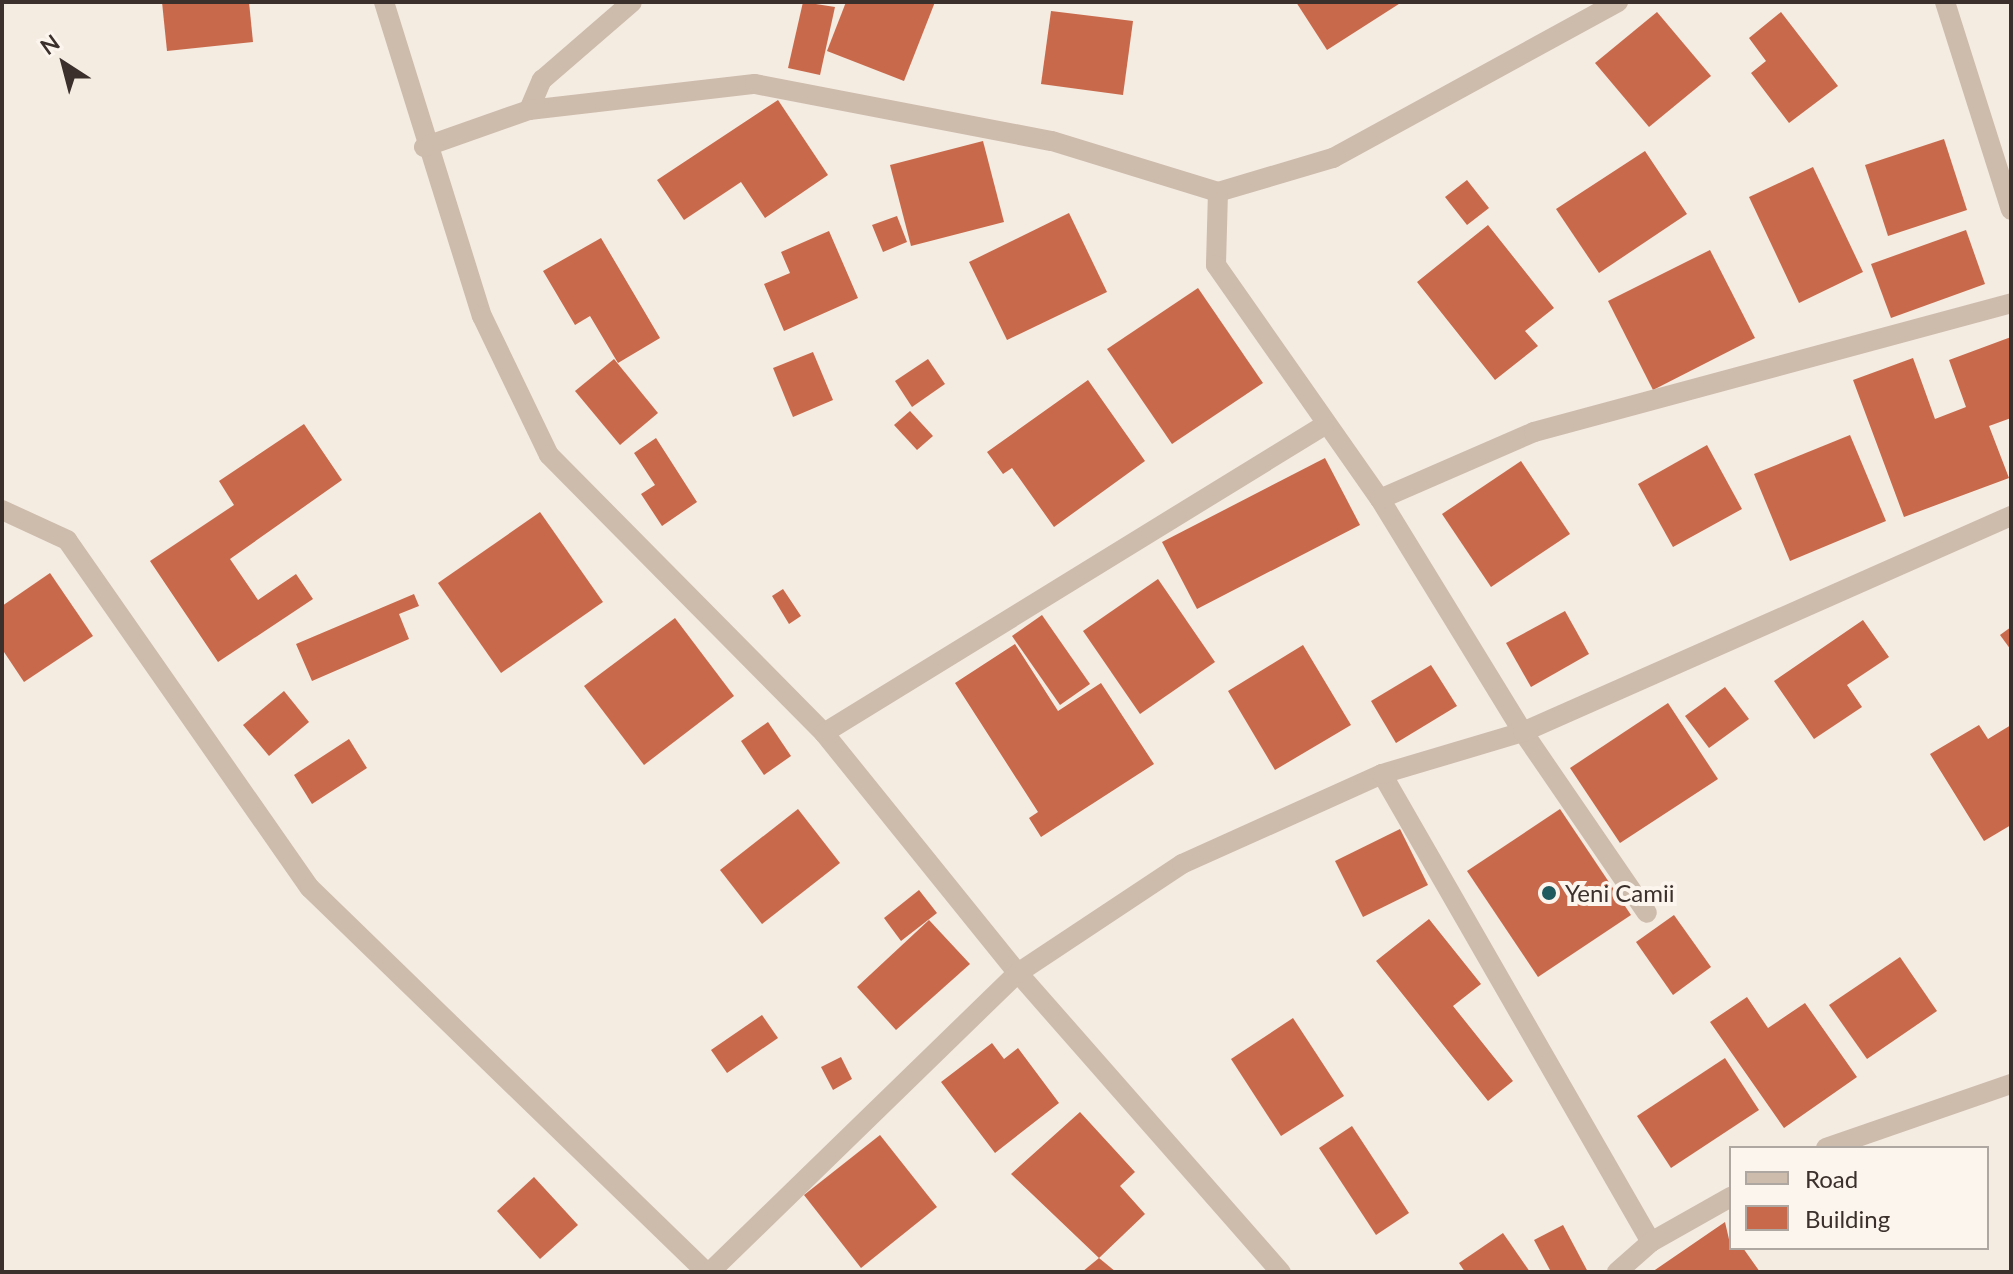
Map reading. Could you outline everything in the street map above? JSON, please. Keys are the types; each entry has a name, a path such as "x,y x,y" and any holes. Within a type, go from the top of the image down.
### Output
{"street":[{"path":"384,2 424,147 482,316 549,455 824,733 1018,973 1281,1272"},
{"path":"529,110 542,80 632,2"},
{"path":"424,147 529,110 755,84 1052,141 1218,192 1333,158 1618,2"},
{"path":"1945,2 2011,210"},
{"path":"1218,192 1216,265 1323,426 1380,499 1523,732 1647,913"},
{"path":"1380,499 1534,432 2011,303"},
{"path":"824,733 1323,426"},
{"path":"2,510 67,540 310,888 708,1272 1018,973 1182,864 1382,774 1523,732 2011,516"},
{"path":"1382,774 1651,1242"},
{"path":"1832,1146 2011,1084"},
{"path":"1617,1272 1651,1242 1729,1198"}],"building":[{"path":"162,2 249,2 253,42 167,51"},
{"path":"803,2 835,7 820,75 788,68"},
{"path":"846,2 935,2 904,81 827,51"},
{"path":"1296,2 1402,2 1327,50"},
{"path":"1051,11 1133,21 1123,95 1041,84"},
{"path":"1657,12 1711,76 1649,127 1595,63"},
{"path":"1781,12 1838,86 1789,123 1751,73 1766,61 1749,38"},
{"path":"778,100 828,175 765,218 741,182 684,220 657,180"},
{"path":"1944,139 1967,210 1888,236 1865,165"},
{"path":"983,141 1004,222 911,246 890,165"},
{"path":"1645,151 1687,214 1599,273 1556,209"},
{"path":"1813,167 1863,272 1799,303 1749,197"},
{"path":"1467,180 1489,208 1467,225 1445,197"},
{"path":"1069,213 1107,292 1007,340 969,262"},
{"path":"897,216 907,242 883,252 872,225"},
{"path":"1488,225 1554,308 1525,331 1538,346 1495,380 1417,282"},
{"path":"1966,230 1985,284 1891,318 1871,264"},
{"path":"829,231 858,298 784,331 764,284 790,273 781,252"},
{"path":"601,238 660,338 618,363 590,316 575,325 543,271"},
{"path":"1710,250 1755,338 1653,390 1608,301"},
{"path":"1198,288 1263,383 1172,444 1107,349"},
{"path":"2011,337 2011,418 1989,426 2009,478 1904,517 1853,380 1913,358 1935,419 1966,407 1949,360"},
{"path":"813,352 833,400 793,417 773,368"},
{"path":"614,359 658,413 620,445 575,391"},
{"path":"928,359 945,384 912,407 895,381"},
{"path":"1088,380 1145,461 1054,527 1012,468 1003,474 987,452"},
{"path":"910,411 933,436 917,450 894,425"},
{"path":"304,424 342,480 230,559 258,600 296,574 313,599 218,662 150,561 234,505 219,481"},
{"path":"1850,435 1886,521 1790,561 1754,474"},
{"path":"656,438 697,502 662,526 641,494 655,485 634,453"},
{"path":"1707,445 1742,509 1673,547 1638,484"},
{"path":"1325,458 1360,525 1197,609 1162,542"},
{"path":"1521,461 1570,534 1491,587 1442,514"},
{"path":"540,512 603,602 501,673 438,583"},
{"path":"50,573 93,636 24,682 2,649 2,606"},
{"path":"1158,579 1215,662 1140,714 1083,631"},
{"path":"783,589 801,616 789,624 772,596"},
{"path":"414,594 419,606 399,614 409,639 312,681 296,644"},
{"path":"1565,611 1589,654 1531,687 1506,643"},
{"path":"1042,615 1090,684 1060,705 1012,636"},
{"path":"675,618 734,696 644,765 584,686"},
{"path":"1863,620 1889,657 1847,685 1862,707 1814,739 1774,681"},
{"path":"2011,627 2011,650 2000,635"},
{"path":"1015,644 1058,711 1101,683 1154,764 1041,837 1029,818 1038,812 955,683"},
{"path":"1303,645 1351,725 1275,770 1228,691"},
{"path":"1431,665 1457,706 1396,743 1371,701"},
{"path":"1725,687 1749,719 1709,748 1685,716"},
{"path":"284,691 309,722 269,756 243,725"},
{"path":"1668,703 1718,779 1620,843 1570,768"},
{"path":"768,722 791,756 764,775 741,741"},
{"path":"1979,725 1988,739 2011,725 2011,825 1984,841 1930,754"},
{"path":"349,739 367,768 312,804 294,775"},
{"path":"798,809 840,863 762,924 720,870"},
{"name":"Yeni Camii","path":"1560,809 1631,915 1538,977 1467,871"},
{"path":"1400,829 1428,885 1363,917 1335,861"},
{"path":"919,890 937,913 901,941 884,918"},
{"path":"1674,915 1711,967 1673,995 1636,942"},
{"path":"1429,919 1481,984 1453,1006 1513,1081 1488,1101 1376,961"},
{"path":"929,920 970,964 896,1030 857,987"},
{"path":"1900,957 1937,1011 1867,1059 1829,1005"},
{"path":"1747,997 1768,1028 1805,1003 1857,1077 1784,1128 1710,1022"},
{"path":"762,1015 778,1038 727,1073 711,1050"},
{"path":"1293,1018 1344,1096 1281,1136 1231,1059"},
{"path":"992,1043 1004,1059 1018,1048 1059,1103 995,1153 941,1082"},
{"path":"841,1057 852,1079 833,1090 821,1067"},
{"path":"1725,1058 1759,1110 1671,1168 1637,1116"},
{"path":"1080,1112 1135,1172 1120,1186 1145,1214 1099,1258 1011,1174"},
{"path":"1352,1126 1409,1213 1376,1235 1319,1148"},
{"path":"880,1135 937,1207 861,1268 804,1195"},
{"path":"534,1177 578,1225 540,1259 497,1211"},
{"path":"1725,1222 1729,1250 1744,1250 1760,1272 1652,1272"},
{"path":"1563,1225 1588,1272 1551,1272 1534,1240"},
{"path":"1503,1233 1530,1272 1465,1272 1459,1263"},
{"path":"1099,1258 1116,1272 1082,1272"}],"place":[{"name":"Yeni Camii","path":"1549,893"}]}
